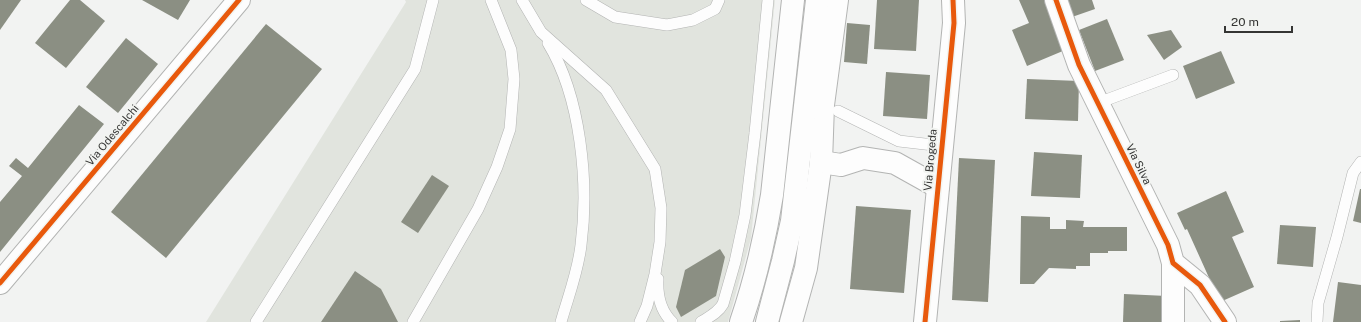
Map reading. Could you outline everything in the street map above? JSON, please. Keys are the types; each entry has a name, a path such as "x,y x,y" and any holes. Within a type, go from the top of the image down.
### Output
{"main road":[{"name":"Via Odescalchi","path":"0,283 239,0"},
{"path":"741,322 759,262 767,227 772,195 793,0"},
{"path":"766,322 783,261 792,221 817,0"},
{"path":"790,322 806,268 821,162 823,105 836,0"},
{"name":"Via Brogeda","path":"925,322 954,23 953,0"},
{"name":"Via Silva","path":"1056,0 1079,65 1168,245 1173,263 1173,322"},
{"path":"821,162 841,165 863,158 895,163 938,187"},
{"path":"1173,263 1200,285 1225,322"}],"lane":[{"path":"256,322 415,68 433,0"},
{"path":"413,322 478,209 497,167 510,129 514,79 511,50 491,0"},
{"path":"522,0 561,68 570,94 576,120 583,182 584,212 581,246 574,281 561,322"},
{"path":"586,0 615,17 667,25 693,20 714,9 719,0"},
{"path":"701,322 714,314 723,304 735,262 745,216 768,0"},
{"path":"541,32 606,90 655,169 661,208 657,285 658,296 666,317 672,322"},
{"path":"1098,103 1173,75"},
{"path":"838,111 899,141 942,146"},
{"path":"1317,322 1318,303 1353,173 1361,162"},
{"path":"640,322 647,306 659,244"}],"shaded area":[{"path":"405,0 775,0 751,238 728,322 206,322 406,2"}],"building":[{"path":"0,0 21,0 0,30"},
{"path":"70,0 80,0 105,21 66,68 35,43"},
{"path":"142,0 190,0 178,20"},
{"path":"877,0 919,0 916,51 874,49"},
{"path":"1019,0 1050,0 1070,48 1027,66 1012,30 1029,23"},
{"path":"1066,0 1092,0 1095,9 1072,17"},
{"path":"1107,19 1124,60 1095,71 1079,30"},
{"path":"847,23 870,25 867,64 844,62"},
{"path":"266,24 322,69 166,258 111,212"},
{"path":"1171,30 1182,47 1164,60 1147,35"},
{"path":"126,38 158,64 118,113 86,87"},
{"path":"1221,51 1235,83 1196,99 1183,66"},
{"path":"886,72 930,75 927,119 883,116"},
{"path":"1027,79 1079,81 1078,121 1025,119"},
{"path":"79,105 104,124 0,252 0,202 22,176 9,166 16,158 28,168"},
{"path":"1034,152 1082,155 1080,198 1031,196"},
{"path":"959,158 995,160 988,302 952,300"},
{"path":"432,175 449,186 418,233 401,222"},
{"path":"1361,189 1361,223 1353,221"},
{"path":"1226,191 1244,232 1232,237 1254,287 1220,302 1187,229 1185,230 1177,213"},
{"path":"856,206 911,210 904,293 850,289"},
{"path":"1021,216 1050,217 1050,229 1066,229 1066,220 1084,221 1083,227 1127,227 1127,251 1090,253 1090,266 1076,266 1076,269 1049,268 1034,284 1020,284"},
{"path":"1280,225 1316,227 1313,267 1277,264"},
{"path":"720,249 725,257 716,296 681,317 676,307 685,270"},
{"path":"355,271 381,289 398,322 321,322"},
{"path":"1338,282 1361,285 1361,322 1333,322"},
{"path":"1124,294 1167,296 1166,322 1123,322"},
{"path":"1300,320 1300,322 1280,322 1280,321"}],"cycle path":[{"path":"0,283 239,0"},
{"path":"925,322 954,23 953,0"},
{"path":"1056,0 1079,65 1168,245 1173,263 1200,285 1225,322"}]}
